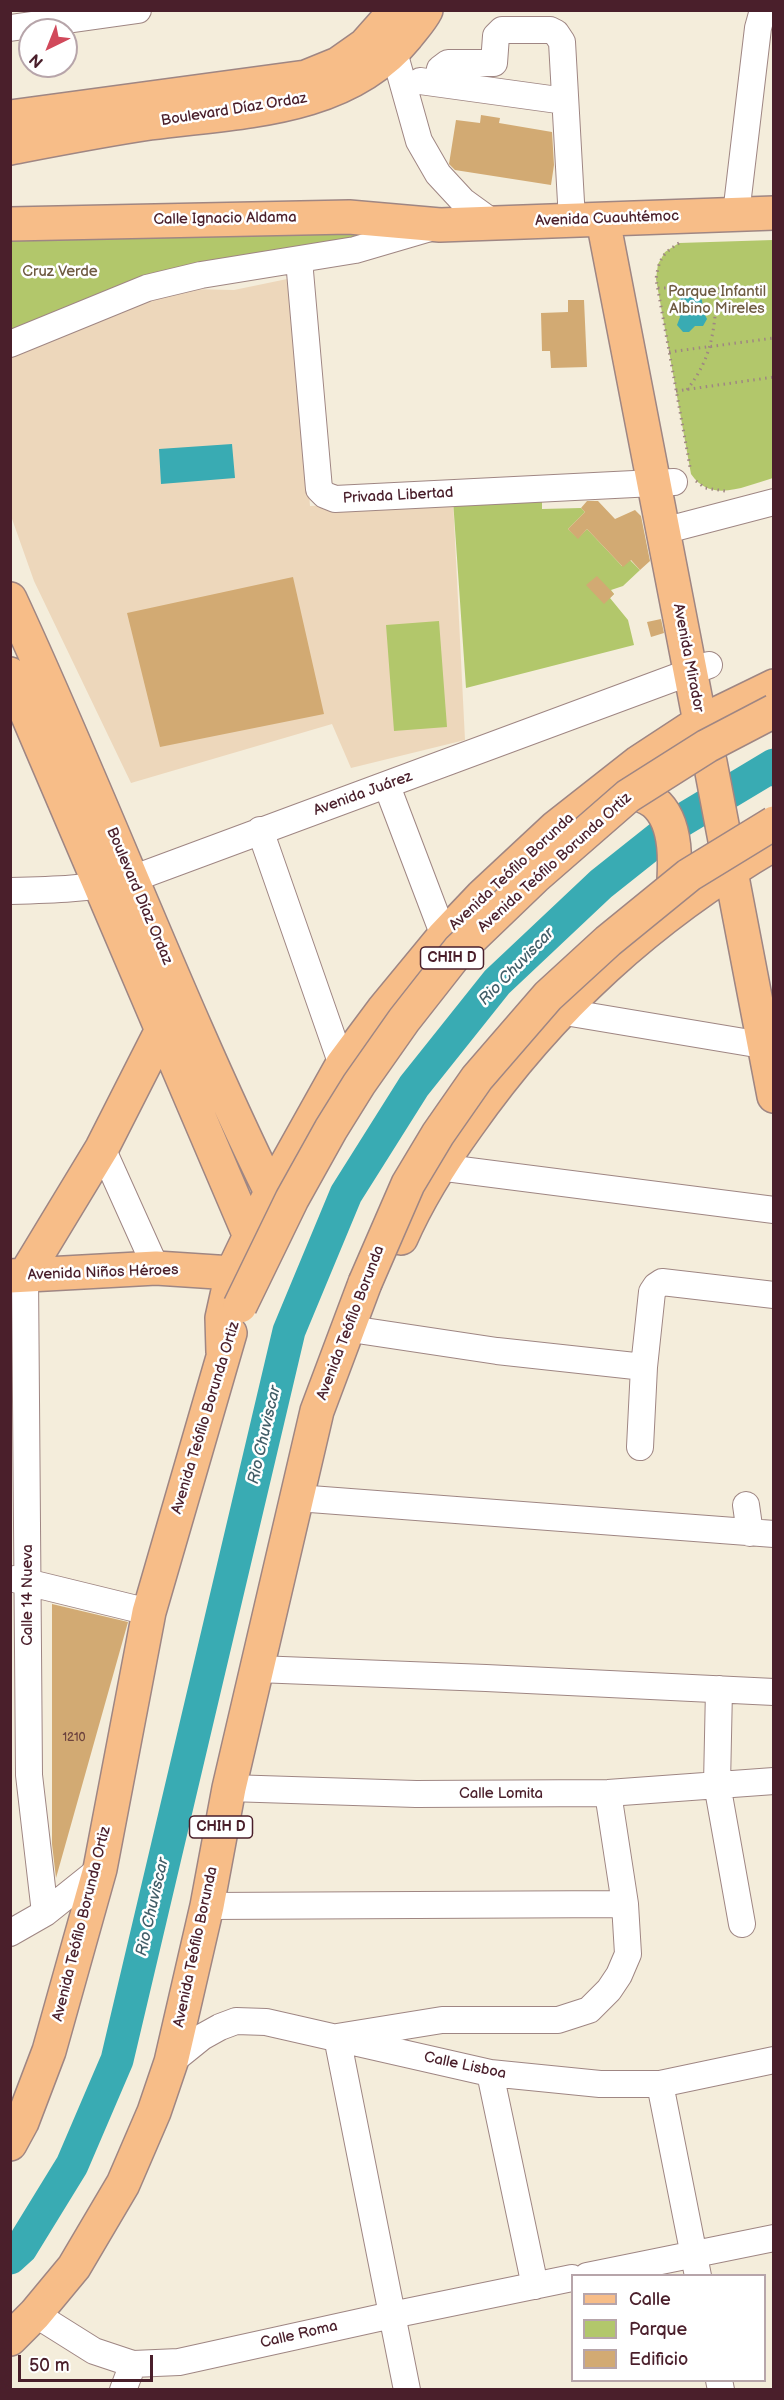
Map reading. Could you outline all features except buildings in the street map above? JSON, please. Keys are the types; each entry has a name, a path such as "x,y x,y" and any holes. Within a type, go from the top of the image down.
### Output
{"main road":[{"name":"Boulevard Díaz Ordaz","path":"10,117 306,77 338,64 365,45 396,10"},
{"name":"Boulevard Díaz Ordaz","path":"10,148 149,123 299,102 399,66 426,10"},
{"name":"Avenida Cuauhtémoc","path":"440,225 774,213"},
{"name":"Calle Ignacio Aldama","path":"10,224 349,217 440,225"},
{"name":"Avenida Mirador","path":"600,220 664,482 732,827 750,858 768,1000 768,1046 774,1096"},
{"name":"Boulevard Díaz Ordaz","path":"10,599 53,691 181,995 271,1191"},
{"name":"Avenida Teófilo Borunda","path":"223,1352 222,1318 232,1273 271,1191 342,1065 383,1010 444,936 482,896 555,828 639,762 709,718 774,686"},
{"name":"Boulevard Díaz Ordaz","path":"13,688 101,887 249,1234"},
{"name":"Avenida Teófilo Borunda Ortiz","path":"10,2144 22,2122 50,2051 100,1869 149,1612 223,1352 240,1306 292,1199 359,1084 404,1020 459,950 535,877 627,796 707,746 774,711"},
{"path":"610,785 654,802 666,819 676,855 672,910"},
{"name":"Avenida Teófilo Borunda","path":"10,2339 35,2314 74,2267 123,2184 154,2112 171,2062 207,1906 229,1788 317,1411 365,1283 408,1184 438,1134 477,1078 548,996 608,941 689,875 774,823"},
{"name":"Avenida Teófilo Borunda","path":"317,1411 342,1375 364,1331 413,1210 438,1167 492,1091 559,1011 621,953 672,910 750,858"},
{"path":"18,1276 102,1148 161,1029 181,995"},
{"name":"Avenida Niños Héroes","path":"18,1276 156,1268 232,1273"}],"street":[{"path":"10,28 138,10"},
{"path":"736,214 758,28 763,10"},
{"path":"436,82 440,69 448,63 494,63 496,36 502,30 550,30 556,33 562,42 565,101 600,220"},
{"path":"399,66 436,82 565,101"},
{"path":"399,66 419,141 438,174 463,201 492,222"},
{"path":"10,344 147,288 201,275 356,250 440,225"},
{"name":"Privada Libertad","path":"299,260 319,489 325,495 335,499 664,482"},
{"path":"673,528 774,502"},
{"name":"Avenida Juárez","path":"10,891 101,887 132,879 700,669"},
{"path":"13,688 53,691"},
{"path":"387,786 444,936"},
{"path":"260,830 342,1065"},
{"path":"559,1011 768,1046"},
{"path":"102,1148 156,1268"},
{"path":"438,1167 774,1210"},
{"name":"Calle 14 Nueva","path":"18,1276 20,1773 45,1913"},
{"path":"640,1447 644,1367 652,1292 656,1286 662,1282 774,1295"},
{"path":"364,1331 497,1350 644,1367"},
{"path":"297,1498 762,1533"},
{"path":"746,1505 762,1533"},
{"path":"19,1580 149,1612"},
{"path":"257,1669 774,1692"},
{"path":"719,1689 717,1784 742,1924"},
{"name":"Calle Lomita","path":"229,1788 416,1794 608,1793 774,1782"},
{"path":"407,2390 337,2037 442,2020 558,2020 590,2010 609,1990 619,1975 628,1954 625,1904 608,1793"},
{"path":"10,1933 45,1913 100,1869"},
{"path":"207,1906 625,1904"},
{"name":"Calle Lisboa","path":"171,2062 202,2037 236,2021 266,2022 490,2073 600,2084 660,2084 774,2060"},
{"path":"490,2073 535,2286"},
{"path":"660,2084 696,2265"},
{"path":"607,2274 696,2265 774,2238"},
{"name":"Calle Roma","path":"35,2314 94,2351 133,2364 180,2362 392,2314 571,2278"},
{"path":"123,2390 133,2364"}],"path":[{"path":"688,243 679,243 665,252 658,264 657,288 691,474 705,488 726,491"},
{"path":"657,288 774,288"},
{"path":"687,390 699,374 712,346 718,289"},
{"path":"669,352 774,338"},
{"path":"676,391 774,377"}],"shaded area":[{"path":"292,278 310,506 453,500 465,740 351,768 332,724 131,783 34,581 11,516 11,348 147,288 234,290"}],"green space":[{"name":"Cruz Verde","path":"10,224 440,225 147,288 11,346"},
{"name":"Parque Infantil Albino Mireles","path":"773,240 773,478 740,488 718,491 699,483 691,474 656,279 658,264 665,252 679,243"},
{"path":"542,495 542,509 581,508 585,512 568,529 578,538 587,529 622,566 630,560 640,570 623,586 611,590 614,594 610,598 628,620 634,645 466,688 453,500"},
{"path":"439,621 447,727 394,731 386,625"}],"water":[{"path":"691,293 702,300 703,311 707,319 703,326 695,326 689,332 683,332 677,325 680,317 677,305 680,298"},
{"path":"232,444 235,478 161,484 159,449"}],"waterway":[{"name":"Rio Chuviscar","path":"10,2258 21,2248 72,2165 117,2060 289,1331 346,1194 414,1086 497,982 601,884 679,822 774,765"},
{"path":"760,773 774,785"}]}
